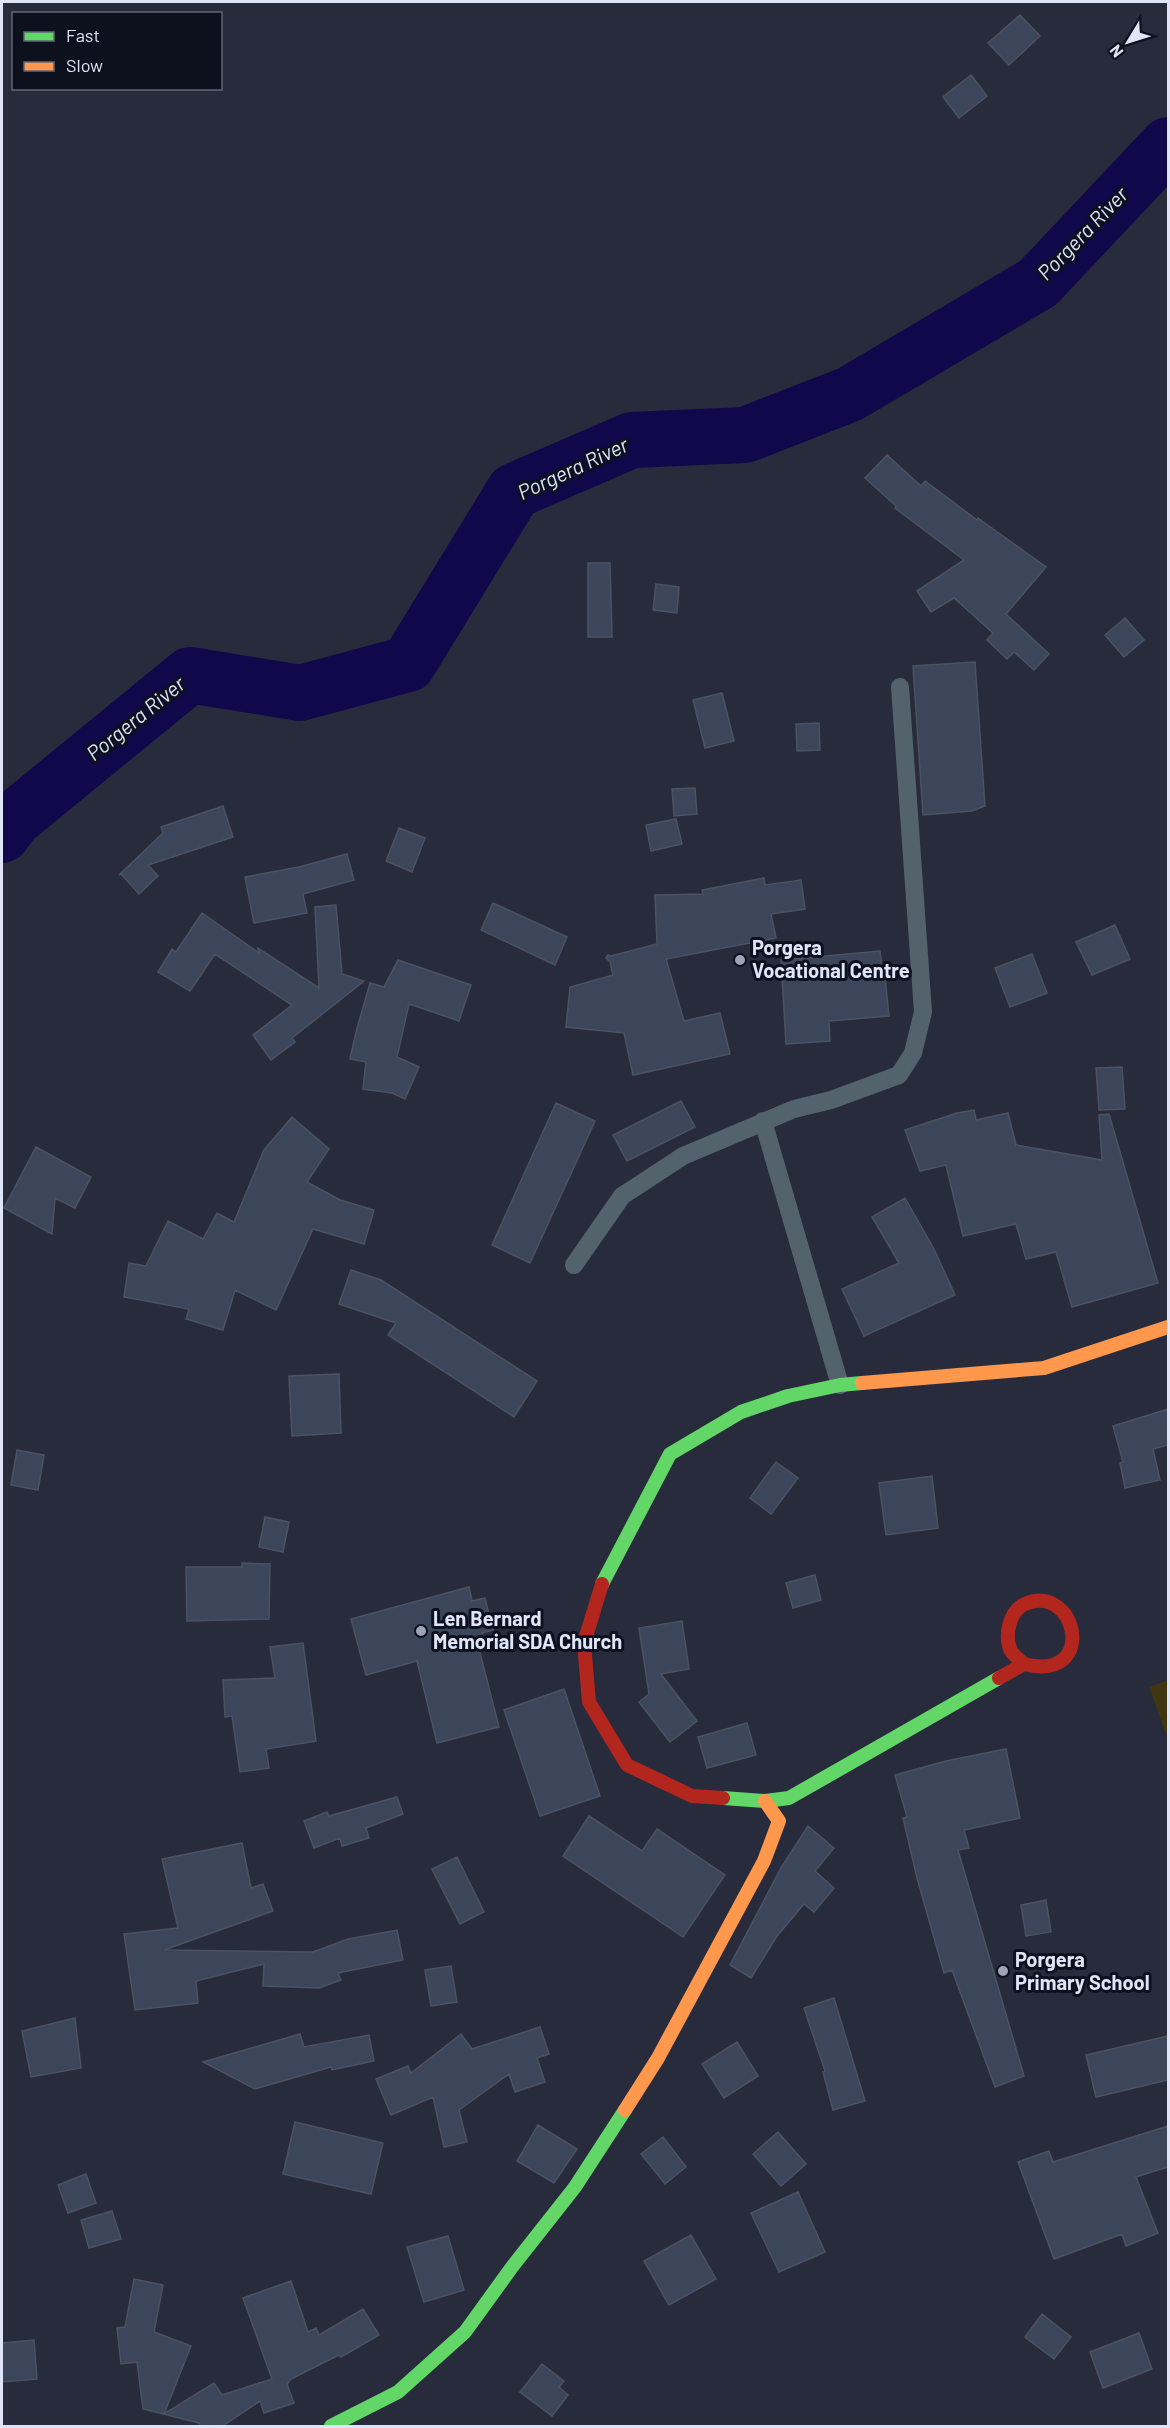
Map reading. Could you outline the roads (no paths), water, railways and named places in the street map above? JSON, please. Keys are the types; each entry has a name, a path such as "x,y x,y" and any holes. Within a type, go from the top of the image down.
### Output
{"street":[{"path":"1024,1664 1012,1651 1007,1635 1012,1618 1023,1605 1041,1601 1058,1605 1070,1618 1075,1635 1070,1652 1058,1664 1041,1668 1024,1664 789,1798 765,1801 692,1796 627,1765 589,1702 585,1643 604,1575 670,1454 741,1412 788,1396 840,1385 1044,1368 1168,1327"},
{"path":"332,2427 398,2392 465,2332 512,2267 575,2187 658,2058 764,1861 779,1821 765,1801"}],"lane":[{"path":"574,1265 622,1196 683,1156 763,1121 899,1075 913,1053 923,1012 900,687"},
{"path":"763,1121 840,1385"}],"waterway":[{"name":"Porgera River","path":"2,835 14,819 190,675 300,693 408,664 514,491 632,440 745,435 850,394 1038,283 1168,145"}],"place":[{"name":"Porgera Vocational Centre","path":"740,960"},
{"name":"Len Bernard Memorial SDA Church","path":"421,1631"},
{"name":"Porgera Primary School","path":"1003,1971"}]}
